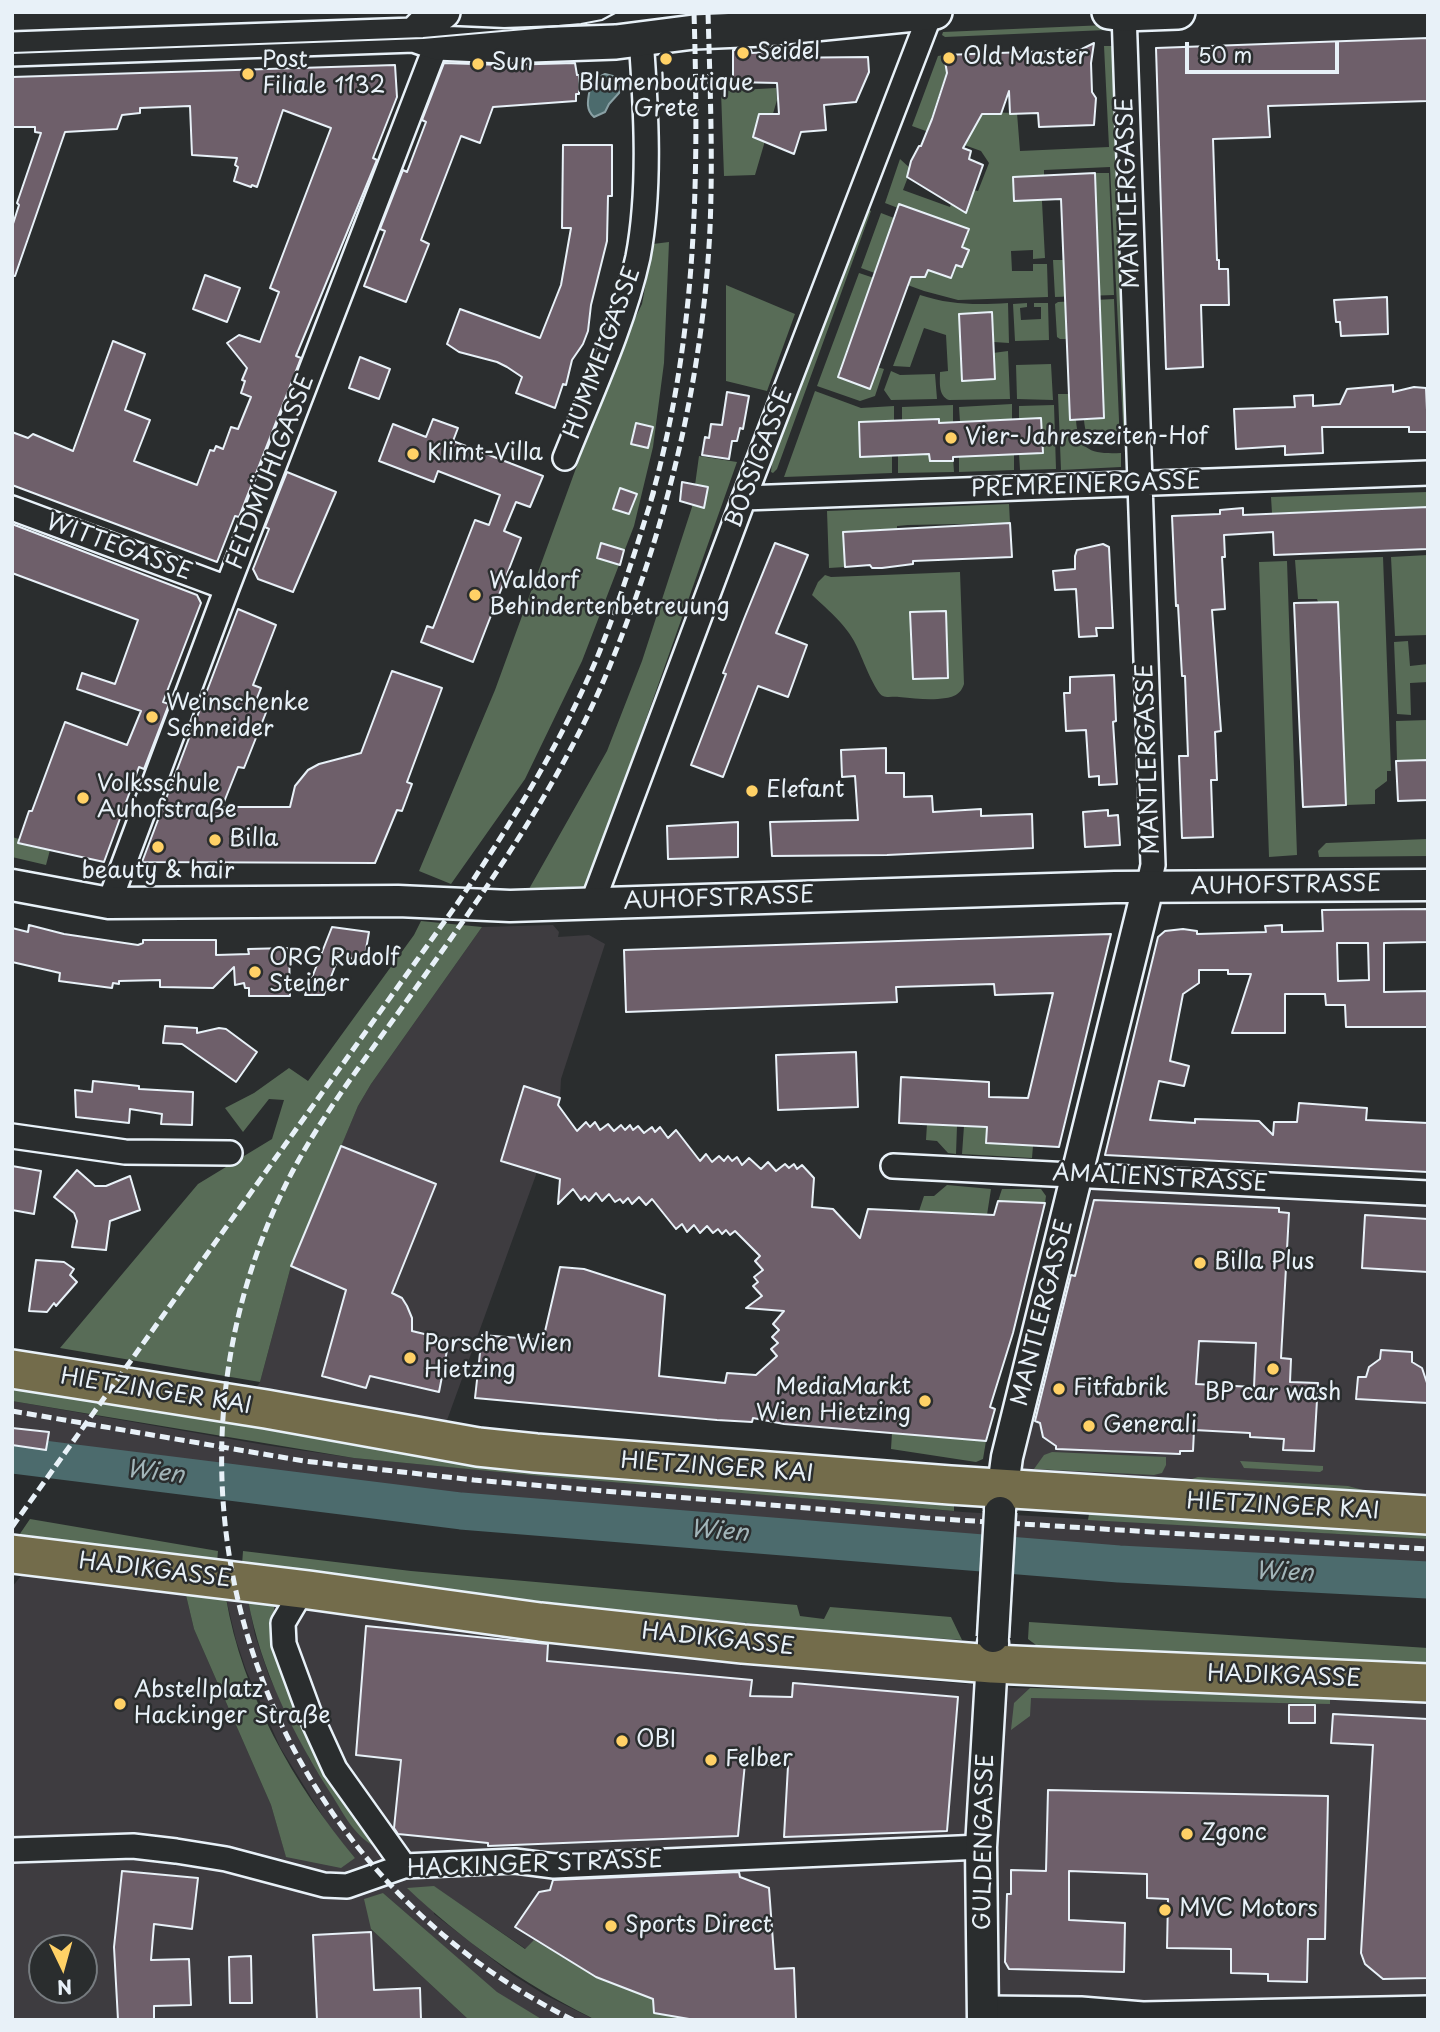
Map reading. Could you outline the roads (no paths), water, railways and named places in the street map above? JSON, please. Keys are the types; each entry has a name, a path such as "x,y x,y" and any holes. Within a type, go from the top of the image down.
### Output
{"main road":[{"path":"12,49 434,24 504,46 617,42 931,12"},
{"path":"1119,13 1178,12"},
{"name":"HIETZINGER KAI","path":"12,1369 490,1448 1001,1500 1428,1515"},
{"name":"HADIKGASSE","path":"12,1554 309,1590 540,1622 743,1644 992,1651 1428,1683"}],"street":[{"name":"BOSSIGASSE","path":"592,904 744,498 931,12"},
{"name":"MANTLERGASSE","path":"992,1651 1001,1500 1007,1457 1153,865 1140,485 1119,13"},
{"name":"FELDMÜHLGASSE","path":"109,903 434,24"},
{"name":"HUMMELGASSE","path":"565,458 626,299 638,257 645,209 641,38"},
{"name":"PREMREINERGASSE","path":"744,498 1428,473"},
{"name":"WITTEGASSE","path":"12,508 227,588"},
{"name":"AUHOFSTRASSE","path":"12,885 109,903 398,901 510,905 1148,887 1428,884"},
{"path":"12,1136 125,1152 230,1153"},
{"name":"AMALIENSTRASSE","path":"892,1166 1428,1192"},
{"path":"309,1590 296,1601 283,1623 284,1644 309,1712 335,1769 404,1866"},
{"name":"GULDENGASSE","path":"984,2014 981,1847 992,1651"},
{"name":"HACKINGER STRASSE","path":"12,1850 133,1846 226,1859 324,1885 346,1886 404,1866 515,1861 554,1867 981,1847"},
{"path":"984,2014 1081,2009 1143,2014 1428,2008"}],"water":[{"path":"605,74 613,76 620,87 619,93 605,112 594,117 588,105 591,81"}],"waterway":[{"name":"Wien","path":"12,1455 461,1511 1119,1564 1428,1580"}],"tram line":[{"path":"12,53 423,38 581,24 602,20 617,12"}],"railway":[{"path":"651,500 678,378 692,258 696,136 694,12"},
{"path":"573,2020 465,1952 375,1867 304,1768 255,1659 227,1541 223,1420 243,1298 289,1178 330,1109 494,876 547,791 593,704 633,606 680,447 700,339 711,201 708,12"},
{"path":"12,1527 457,904 497,844 569,719 599,653 654,491"},
{"path":"12,1411 304,1461 474,1480 925,1518 1428,1549"}],"place":[{"name":"Seidel","path":"743,53"},
{"name":"Old Master","path":"949,58"},
{"name":"Blumenboutique Grete","path":"666,59"},
{"name":"Sun","path":"478,64"},
{"name":"Post Filiale 1132","path":"248,74"},
{"name":"Vier-Jahreszeiten-Hof","path":"951,438"},
{"name":"Klimt-Villa","path":"413,454"},
{"name":"Waldorf Behindertenbetreuung","path":"475,595"},
{"name":"Weinschenke Schneider","path":"152,717"},
{"name":"Elefant","path":"752,791"},
{"name":"Volksschule Auhofstraße","path":"83,798"},
{"name":"Billa","path":"215,840"},
{"name":"beauty & hair","path":"158,847"},
{"name":"ORG Rudolf Steiner","path":"255,972"},
{"name":"Billa Plus","path":"1200,1263"},
{"name":"Porsche Wien Hietzing","path":"410,1358"},
{"name":"BP car wash","path":"1273,1369"},
{"name":"Fitfabrik","path":"1059,1389"},
{"name":"MediaMarkt Wien Hietzing","path":"925,1401"},
{"name":"Generali","path":"1089,1426"},
{"name":"Abstellplatz Hackinger Straße","path":"120,1704"},
{"name":"OBI","path":"622,1741"},
{"name":"Felber","path":"711,1760"},
{"name":"Zgonc","path":"1187,1834"},
{"name":"MVC Motors","path":"1165,1910"},
{"name":"Sports Direct","path":"611,1926"}]}
